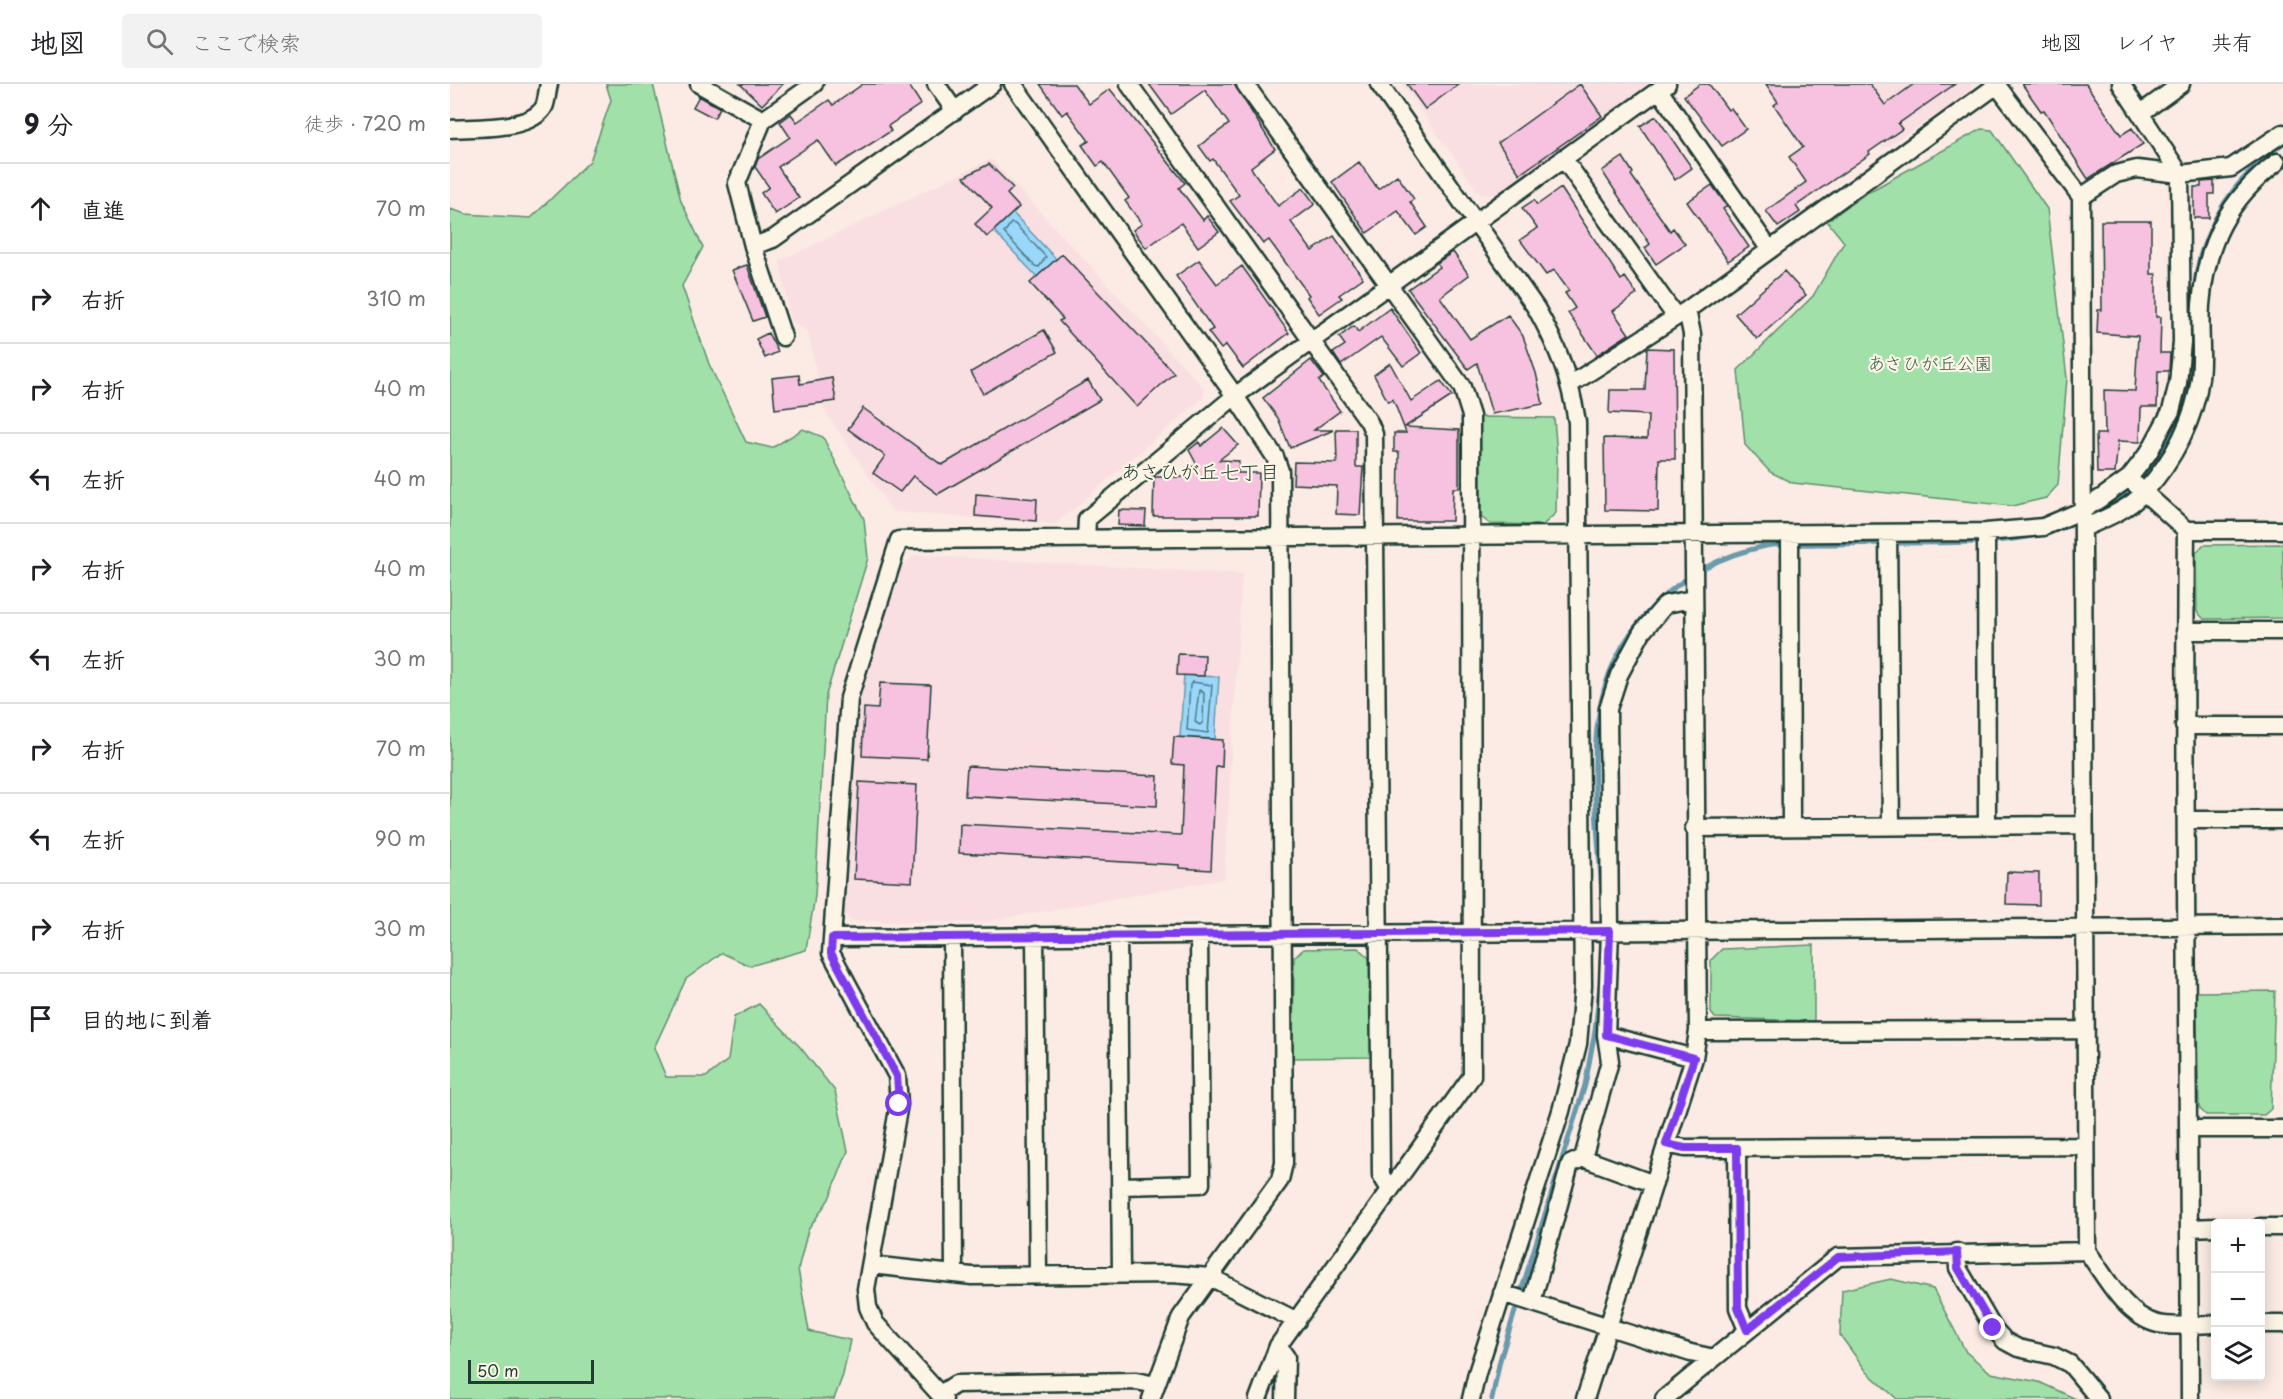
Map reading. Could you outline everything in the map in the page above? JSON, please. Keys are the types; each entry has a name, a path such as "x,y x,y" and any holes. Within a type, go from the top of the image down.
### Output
{"street":[{"path":"450,129 518,124 536,116 544,106 549,84"},
{"path":"699,84 763,120"},
{"path":"783,337 753,246 737,183 763,120 814,84"},
{"path":"936,84 955,111"},
{"path":"753,246 773,239 992,84"},
{"path":"1013,84 1235,396 1275,457 1280,471 1281,537 1284,933 1284,1163 1280,1180 1181,1317 1153,1392 1136,1381 956,1384 942,1397 875,1323 867,1307 866,1289 899,1104 899,1086 897,1076 831,953 849,698 899,540 1086,539 1281,537 1471,535 1580,534 1986,532 2043,527 2083,510 2129,478 2150,452 2171,411 2178,383 2182,342 2180,174 2121,84"},
{"path":"1129,84 1369,422 1374,434 1381,1175 1390,1190"},
{"path":"1245,84 1462,387 1471,416 1474,931 1472,1076 1278,1346 1258,1399"},
{"path":"1379,84 1478,222 1536,308 1557,346 1571,384 1577,422 1580,534 1583,986 1578,1044 1561,1111 1502,1293 1471,1399"},
{"path":"2141,113 2181,84"},
{"path":"1571,384 1681,314 1997,85 2081,197 2087,1251 2118,1295 2142,1318 2160,1324 2211,1324"},
{"path":"1086,539 1087,519 1235,396 1663,87 1770,250"},
{"path":"2081,197 2116,174 2127,171 2138,169 2180,174 2231,168 2283,133"},
{"path":"2083,528 2110,517 2144,492 2174,452 2191,417 2201,370 2203,347 2201,307 2205,274 2215,240 2230,209 2250,183 2280,166 2265,146"},
{"path":"1563,158 1681,314 1692,334 1694,828 1698,1031 1694,1058 1585,1399"},
{"path":"2129,478 2186,530 2283,530"},
{"path":"2186,530 2184,726 2188,927 2190,1399"},
{"path":"1986,532 1987,825"},
{"path":"1888,533 1891,825"},
{"path":"1790,534 1791,827"},
{"path":"1583,1158 1610,1061 1606,1035 1610,931 1608,709 1619,675 1642,632 1666,604 1693,599"},
{"path":"2185,631 2283,631"},
{"path":"2184,726 2283,726"},
{"path":"2186,820 2283,820"},
{"path":"1694,828 2085,825"},
{"path":"832,938 2283,926"},
{"path":"1118,934 1121,1274"},
{"path":"1120,1186 1201,1184 1199,934"},
{"path":"1035,935 1038,1275"},
{"path":"952,936 954,1274"},
{"path":"1698,1031 2086,1030"},
{"path":"1606,1035 1694,1058"},
{"path":"2189,1129 2283,1129"},
{"path":"1666,1144 1685,1148 2086,1146"},
{"path":"1737,1148 1738,1308 1747,1330"},
{"path":"1532,1302 1570,1164 1583,1158 1654,1184"},
{"path":"2190,1228 2211,1227"},
{"path":"2265,1227 2283,1227"},
{"path":"1664,1399 1838,1257 1957,1252 2087,1251"},
{"path":"1957,1252 1958,1268 1993,1328 2005,1341 2018,1348 2054,1356 2070,1364 2099,1399"},
{"path":"870,1265 954,1274 1121,1274 1210,1277 1297,1321"},
{"path":"1502,1293 1714,1358"},
{"path":"2265,1324 2283,1324"},
{"path":"1278,1346 1286,1357 1285,1399"}],"shaded area":[{"path":"1402,84 1657,84 1500,196 1480,194"},
{"path":"1836,84 1972,84 1970,94 1883,149"},
{"path":"991,159 1204,388 1204,397 1056,524 893,512 824,410 808,332 790,320 780,261"},
{"path":"915,555 1242,574 1224,879 978,923 851,921 842,913 859,701 898,571"}],"green space":[{"path":"606,84 653,84 681,201 703,247 682,286 709,364 746,442 772,448 803,429 823,437 864,519 868,558 826,695 815,896 806,950 750,966 722,953 686,979 654,1048 666,1077 706,1077 728,1060 734,1017 759,1004 800,1047 835,1091 848,1151 829,1199 808,1230 798,1269 809,1331 850,1340 843,1375 834,1399 450,1399 450,209 466,214 531,218 590,161 611,100"},
{"name":"あさひが丘公園","path":"1981,129 1992,130 2047,209 2067,378 2058,485 2046,498 2012,506 1793,483 1770,472 1745,445 1738,370 1813,296 1844,242 1827,221 1865,194"},
{"path":"1480,417 1554,418 1557,456 1556,513 1543,525 1490,524 1481,517"},
{"path":"2283,544 2283,618 2204,619 2197,612 2196,553 2203,545"},
{"path":"1814,945 1814,1021 1715,1018 1711,1013 1711,960 1722,949"},
{"path":"1358,948 1370,959 1371,1057 1293,1058 1294,957 1304,949"},
{"path":"2275,991 2271,1109 2264,1115 2206,1115 2199,1108 2196,992"},
{"path":"1891,1279 1933,1289 1966,1352 1991,1373 2039,1382 2076,1399 1897,1399 1867,1372 1840,1335 1842,1290"}],"water":[{"path":"1013,213 1056,259 1037,277 994,231"},
{"path":"1184,675 1219,677 1215,739 1180,737"}],"building":[{"path":"740,84 783,84 762,105"},
{"path":"863,84 908,84 921,104 888,126 891,131 836,166 818,140 778,167 799,198 775,214 761,193 769,187 755,167 758,159 790,137 780,122 791,114 797,122 829,100 833,105"},
{"path":"1040,84 1074,84 1089,104 1110,89 1185,183 1179,188 1203,220 1207,216 1219,232 1198,247 1181,223 1146,248 1133,230 1142,224 1125,201 1129,198 1103,162 1097,166 1082,145 1089,141 1067,111 1062,115"},
{"path":"1149,84 1234,84 1275,149 1251,167 1253,171 1278,206 1303,188 1315,204 1291,222 1312,251 1334,236 1363,278 1339,295 1342,298 1319,314 1307,297 1309,295 1269,240 1263,244 1230,201 1239,195 1213,159 1210,161 1199,146 1229,124 1205,90 1171,114"},
{"path":"1407,84 1459,84 1425,109"},
{"path":"1580,84 1602,116 1520,174 1498,143"},
{"path":"1700,84 1709,84 1728,110 1731,108 1746,129 1722,146 1684,96"},
{"path":"1766,84 1870,84 1885,105 1914,84 1955,84 1898,124 1902,129 1869,152 1870,154 1796,206 1800,212 1778,227 1766,211 1806,182 1789,157 1803,147 1774,105 1778,102"},
{"path":"2022,84 2086,84 2121,135 2132,128 2143,144 2088,179 2044,110 2041,111"},
{"path":"699,96 720,108 714,118 693,107"},
{"path":"1656,116 1692,168 1675,180 1640,126"},
{"path":"1623,157 1633,173 1631,175 1670,231 1673,228 1685,244 1656,264 1645,248 1650,244 1602,171"},
{"path":"1359,162 1378,189 1397,175 1414,199 1410,202 1427,227 1416,235 1398,211 1367,233 1332,182"},
{"path":"989,164 1013,188 1007,194 1019,207 987,237 975,224 992,208 964,177"},
{"path":"2214,181 2214,194 2209,194 2209,218 2194,218 2194,187 2201,187 2201,182"},
{"path":"1712,185 1727,206 1723,209 1749,247 1728,261 1687,202"},
{"path":"1561,188 1621,280 1625,277 1637,294 1613,311 1629,334 1597,355 1568,313 1575,308 1565,293 1569,291 1554,270 1546,275 1520,240 1537,228 1522,208 1534,200 1537,205"},
{"path":"2101,221 2151,221 2151,274 2156,274 2156,317 2161,317 2160,353 2170,353 2169,371 2158,371 2157,407 2141,407 2140,442 2118,441 2115,473 2097,473 2096,434 2105,434 2104,390 2135,391 2138,336 2097,333 2098,310 2102,310"},
{"path":"1453,252 1469,275 1440,297 1470,339 1508,315 1523,336 1536,373 1543,404 1492,414 1477,363 1468,369 1408,289 1439,267 1437,263"},
{"path":"1062,254 1174,373 1137,407 1059,321 1063,319 1030,283"},
{"path":"1199,260 1217,284 1242,266 1289,333 1243,368 1226,345 1221,349 1208,332 1213,329 1176,276"},
{"path":"747,265 765,317 753,321 732,270"},
{"path":"1784,271 1806,295 1757,339 1735,314"},
{"path":"1390,308 1421,353 1403,366 1381,337 1341,365 1333,353 1345,345 1339,337 1354,326 1358,332"},
{"path":"1044,330 1057,352 983,394 971,372"},
{"path":"768,333 778,352 765,358 756,339"},
{"path":"1647,348 1674,349 1675,459 1659,459 1658,511 1605,510 1604,438 1647,439 1648,415 1609,413 1610,390 1645,390"},
{"path":"1311,360 1324,377 1319,381 1340,411 1314,430 1334,430 1290,448 1278,418 1263,398"},
{"path":"1390,363 1411,401 1441,381 1452,396 1405,427 1459,430 1459,488 1453,488 1452,521 1398,521 1399,452 1394,452 1394,433 1406,433 1393,399 1388,402 1374,375"},
{"path":"799,375 800,384 832,378 836,401 775,409 772,378"},
{"path":"1088,380 1100,400 938,494 913,476 900,492 873,473 885,456 848,429 863,408 942,465"},
{"path":"1223,428 1238,445 1219,460 1239,461 1238,473 1259,473 1258,516 1153,516 1154,477 1187,477 1184,470 1197,465 1189,450 1199,442 1201,446"},
{"path":"1336,429 1356,429 1356,467 1363,467 1360,515 1336,514 1337,486 1293,484 1294,462 1337,463"},
{"path":"976,494 1037,499 1036,521 975,516"},
{"path":"1119,510 1146,511 1145,526 1118,525"},
{"path":"1178,654 1205,655 1204,676 1177,675"},
{"path":"880,683 931,685 927,759 862,756 864,708 878,709"},
{"path":"1174,737 1223,740 1222,767 1216,766 1211,870 1179,868 1179,865 959,853 960,824 1181,835 1184,765 1172,764"},
{"path":"967,766 1158,776 1157,806 965,796"},
{"path":"859,782 917,785 912,882 854,879"},
{"path":"2007,872 2039,873 2039,905 2006,904"}],"waterway":[{"path":"2091,516 2112,504 2148,471 2174,429 2190,382 2196,277 2202,250 2216,216 2234,190 2256,166 2283,143"},
{"path":"1602,896 1595,764 1598,720 1605,687 1617,657 1633,630 1654,606 1678,585 1705,568 1735,555 1766,546 1994,541 2038,535 2080,521"},
{"path":"1492,1399 1500,1360 1585,1085 1595,1031 1600,985"}],"district":[{"name":"あさひが丘七丁目","path":"1200,471"}],"route":[{"path":"899,1104 897,1076 831,953 832,938 1610,931 1606,1035 1694,1058 1666,1144 1685,1148 1737,1148 1738,1308 1747,1330 1821,1268 1838,1257 1957,1252 1958,1268 1993,1328"}]}
